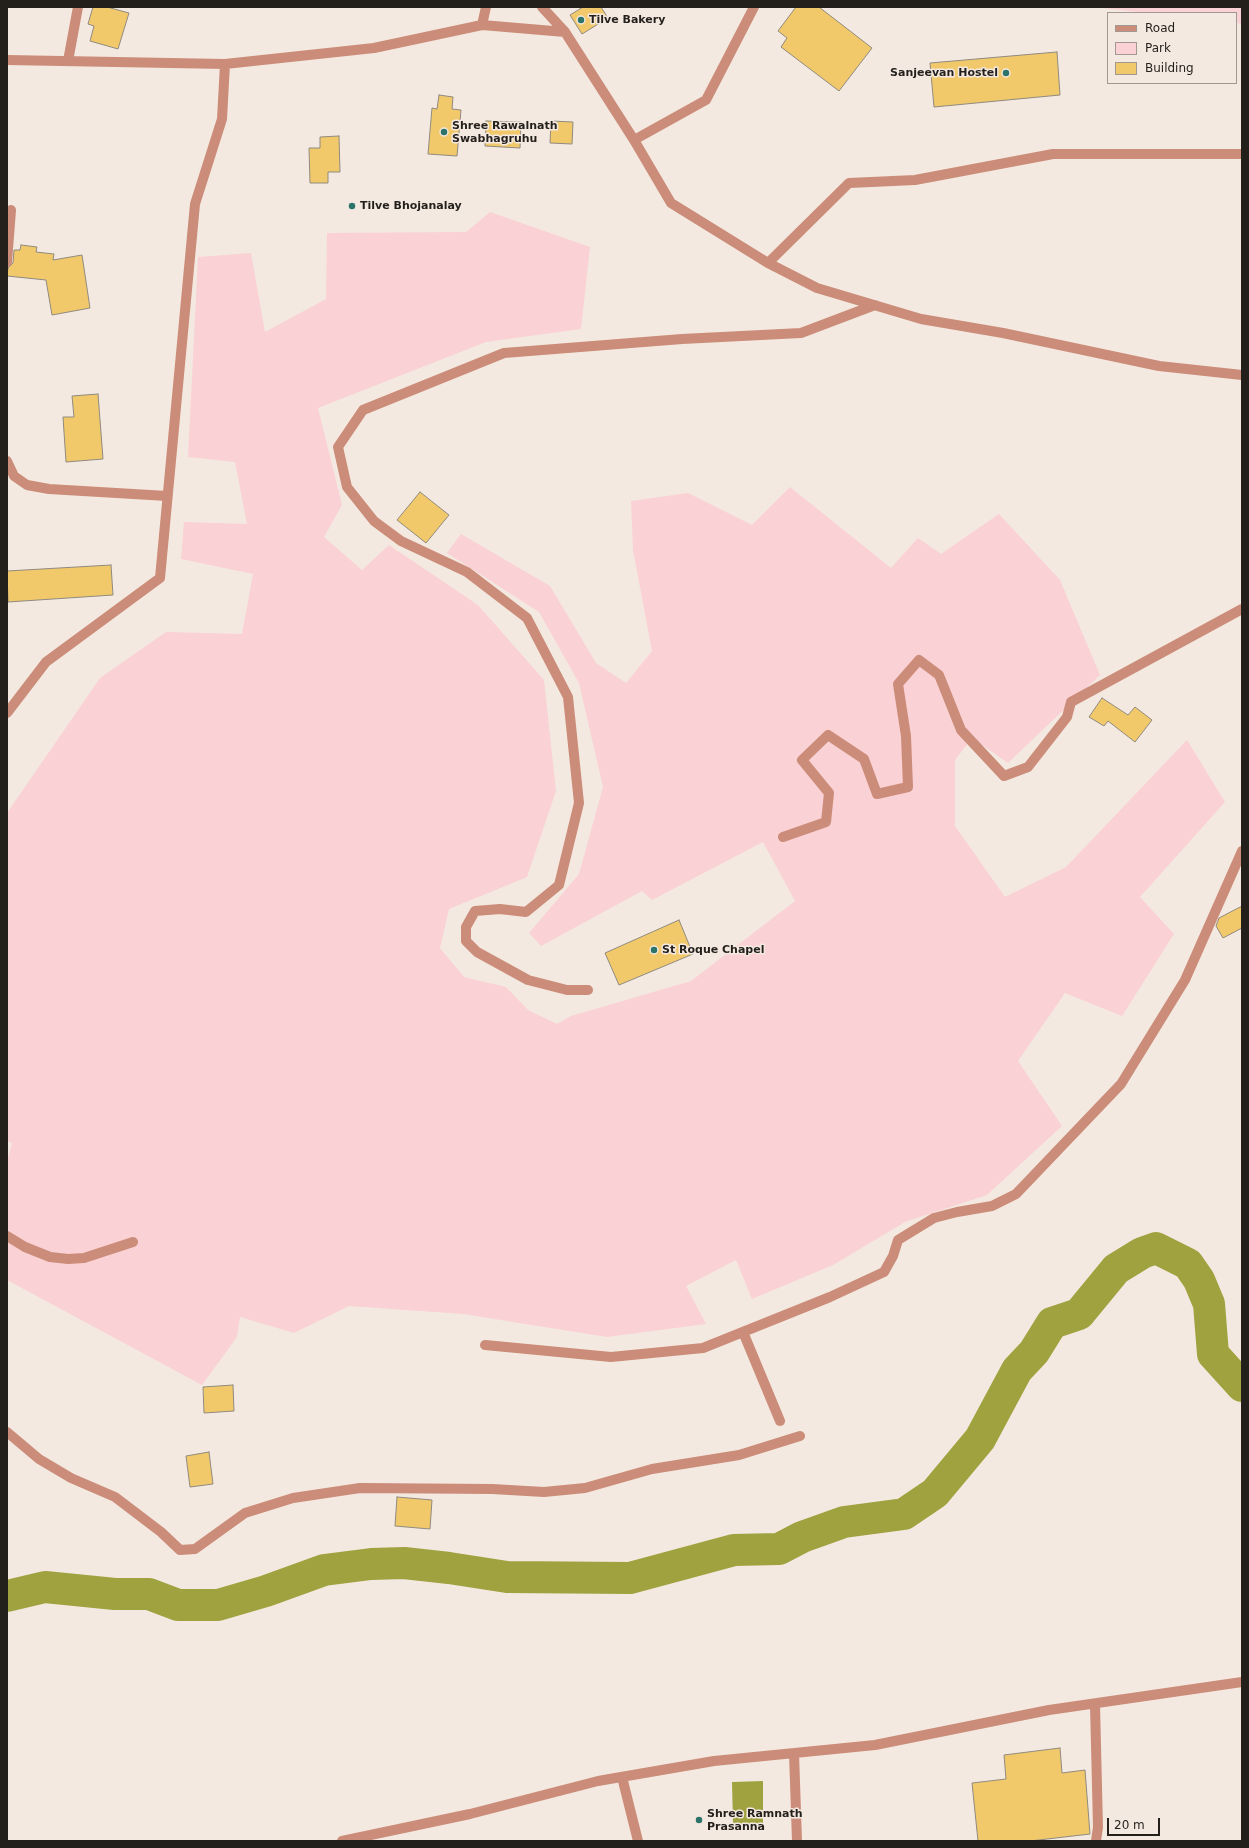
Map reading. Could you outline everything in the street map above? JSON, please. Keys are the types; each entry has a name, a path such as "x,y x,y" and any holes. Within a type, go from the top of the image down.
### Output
{"street":[{"path":"68,61 78,7"},
{"path":"482,25 486,7"},
{"path":"542,7 566,32 634,140 671,203 768,263 817,288 921,319 1003,333 1159,366 1242,375"},
{"path":"634,140 706,100 754,7"},
{"path":"7,60 225,64 374,48 482,25 566,32"},
{"path":"7,713 46,662 160,578 195,204 222,119 225,64"},
{"path":"768,263 848,183 915,180 1053,154 1242,154"},
{"path":"7,262 11,210"},
{"path":"588,990 567,990 528,980 477,952 466,941 466,928 475,911 500,910 526,912 558,885 579,803 568,697 527,618 467,572 401,541 374,521 347,487 338,447 363,410 504,353 682,339 801,333 875,305"},
{"path":"7,461 14,476 27,485 49,489 167,496"},
{"path":"783,837 826,822 829,793 802,760 828,735 864,759 878,794 908,787 906,736 898,684 919,660 939,674 961,730 1004,776 1028,767 1067,717 1071,702 1242,609"},
{"path":"485,1344 611,1357 703,1348 830,1297 884,1272 894,1256 898,1240 934,1218 956,1212 992,1206 1016,1194 1121,1084 1185,980 1242,851"},
{"path":"7,1236 25,1247 50,1257 68,1259 84,1258 133,1242"},
{"path":"743,1332 780,1421"},
{"path":"7,1432 39,1458 71,1478 115,1497 161,1532 180,1550 195,1549 245,1513 293,1498 360,1488 492,1489 544,1492 585,1488 652,1469 738,1455 800,1436"},
{"path":"342,1841 470,1814 598,1781 714,1761 875,1745 1049,1710 1095,1705 1242,1682"},
{"path":"1095,1705 1098,1827 1096,1841"},
{"path":"794,1753 797,1841"},
{"path":"622,1777 638,1841"}],"green space":[{"path":"1094,7 1242,7 1242,24 1237,23 1237,12 1137,12"},
{"path":"490,212 590,247 581,329 486,342 318,408 342,505 324,537 362,570 389,545 478,605 544,680 556,791 527,877 449,909 440,948 464,977 506,987 528,1010 557,1024 571,1016 691,981 795,901 763,842 652,900 642,891 541,946 529,933 579,874 603,787 579,683 539,612 447,553 461,534 550,586 596,663 626,683 652,651 633,550 631,501 688,493 752,525 790,487 891,568 918,538 941,554 999,514 1060,580 1100,675 1008,763 972,738 955,760 955,826 1005,897 1066,867 1187,740 1225,802 1140,897 1174,934 1122,1016 1065,993 1018,1061 1062,1126 987,1195 905,1222 833,1265 752,1299 736,1260 686,1286 706,1324 607,1337 463,1314 349,1306 294,1333 240,1317 237,1337 202,1385 7,1280 7,1162 12,1143 7,1141 7,813 100,678 166,632 242,634 253,574 181,559 184,522 247,524 235,462 188,457 198,257 251,253 265,332 326,299 327,233 466,232"}],"shaded area":[{"path":"763,1781 763,1824 733,1825 732,1782"}],"building":[{"path":"93,7 107,7 129,13 118,49 90,41 94,26 88,24"},
{"path":"583,7 601,7 608,18 582,34 570,15"},
{"path":"796,7 819,7 872,48 839,91 781,47 787,38 778,31"},
{"path":"1057,52 1060,95 934,107 930,63"},
{"name":"Shree Rawalnath Swabhagruhu","path":"439,95 453,97 452,109 461,110 457,156 428,154 432,108 437,109"},
{"path":"486,121 521,122 520,148 485,146"},
{"path":"551,121 573,122 572,144 550,143"},
{"path":"339,136 340,172 328,172 328,183 310,183 309,148 320,148 320,137"},
{"path":"21,245 37,247 36,252 54,254 53,260 82,255 90,308 52,315 46,280 7,276 8,268 13,263 14,250 20,250"},
{"path":"98,394 103,459 66,462 63,417 74,417 72,396"},
{"path":"420,492 449,515 426,543 397,520"},
{"path":"111,565 113,595 8,602 7,571"},
{"path":"1102,698 1128,715 1135,707 1152,720 1135,742 1108,721 1104,726 1089,717"},
{"path":"1242,906 1242,928 1223,938 1216,926 1219,918"},
{"path":"679,920 693,954 619,985 605,953"},
{"path":"233,1385 234,1411 204,1413 203,1387"},
{"path":"209,1452 213,1484 190,1487 186,1456"},
{"path":"397,1497 432,1500 430,1529 395,1526"},
{"path":"1060,1748 1062,1773 1085,1770 1090,1834 1030,1841 978,1841 972,1783 1006,1779 1004,1755"}],"waterway":[{"path":"7,1596 45,1587 115,1594 149,1594 178,1605 218,1605 266,1591 324,1570 371,1564 404,1563 507,1577 630,1578 734,1550 779,1549 802,1537 844,1522 904,1514 935,1493 980,1439 1017,1370 1034,1352 1052,1323 1079,1314 1116,1269 1142,1253 1156,1248 1188,1264 1199,1280 1209,1304 1213,1354 1242,1386"}],"place":[{"name":"Tilve Bakery","path":"581,20"},
{"name":"Sanjeevan Hostel","path":"1006,73"},
{"name":"Shree Rawalnath Swabhagruhu","path":"444,132"},
{"name":"Tilve Bhojanalay","path":"352,206"},
{"name":"St Roque Chapel","path":"654,950"},
{"name":"Shree Ramnath Prasanna","path":"699,1820"}]}
